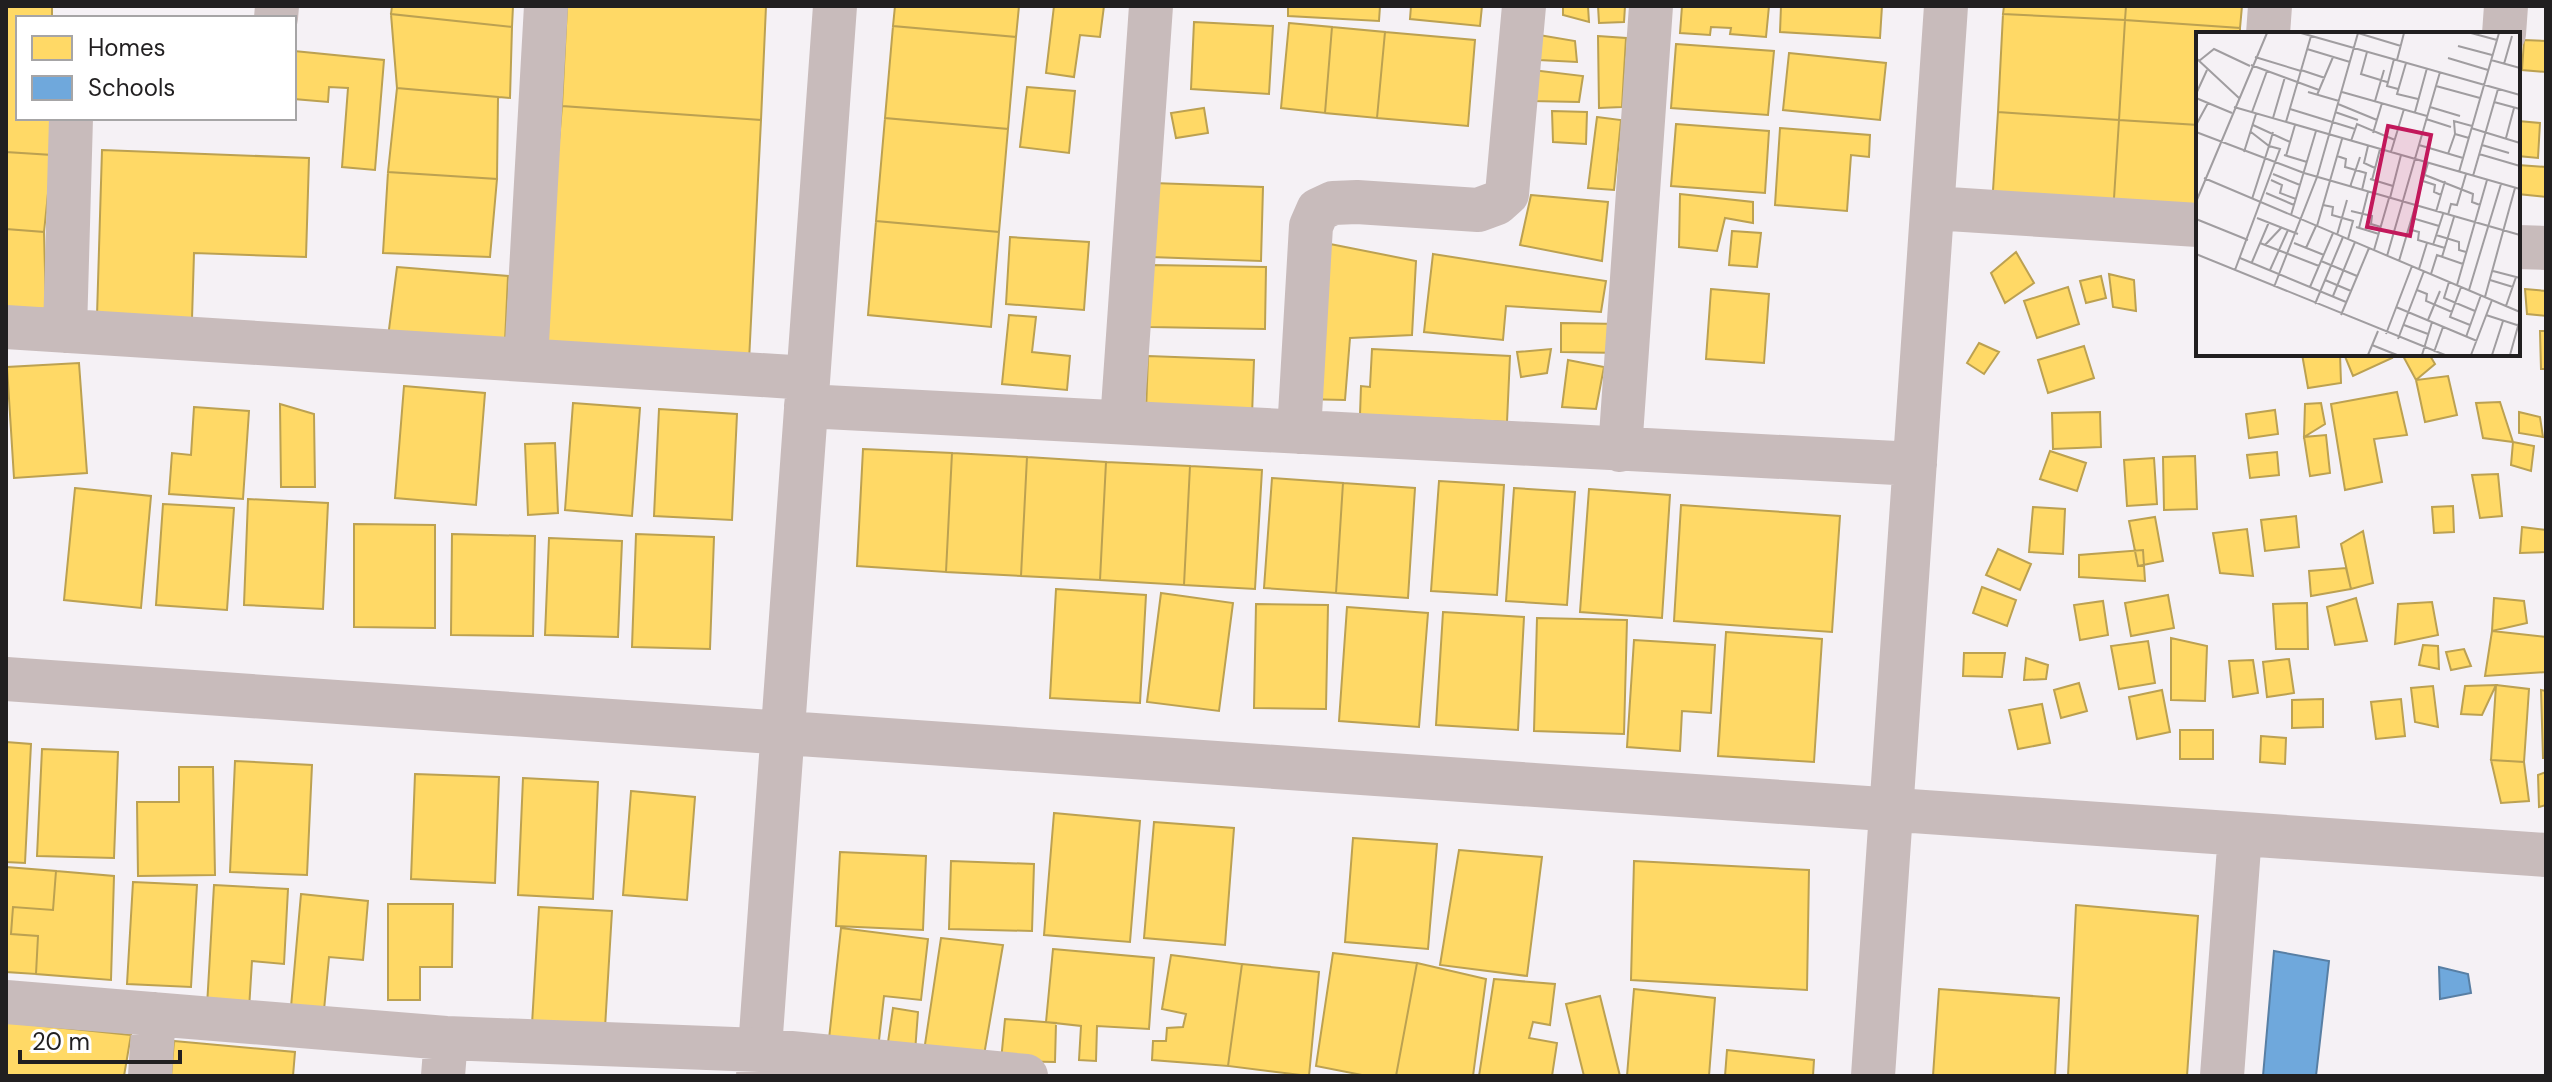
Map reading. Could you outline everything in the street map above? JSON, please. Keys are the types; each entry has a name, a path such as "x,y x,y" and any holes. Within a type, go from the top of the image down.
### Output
{"street":[{"path":"526,360 546,6"},
{"path":"759,1063 835,6"},
{"path":"1122,422 1151,6"},
{"path":"1299,432 1311,226 1318,210 1333,203 1357,202 1478,210 1497,203 1507,194 1524,6"},
{"path":"1620,450 1651,6"},
{"path":"1873,1076 1946,6"},
{"path":"2268,32 2270,6"},
{"path":"2504,32 2506,6"},
{"path":"65,331 71,120"},
{"path":"1933,208 2196,225"},
{"path":"2520,247 2546,248"},
{"path":"6,327 526,360 807,392 1122,422 1915,464"},
{"path":"6,679 2546,855"},
{"path":"2222,1076 2240,834"},
{"path":"6,1002 154,1014 444,1057 759,1063 1026,1076"},
{"path":"150,1076 154,1014"}],"building: Homes":[{"path":"6,6 52,6 52,16 16,16 16,120 52,120 52,155 6,152"},
{"path":"392,6 513,6 512,27 391,14"},
{"path":"567,6 766,6 761,120 562,106"},
{"path":"895,6 1019,6 1016,37 893,26"},
{"path":"1054,6 1104,6 1100,37 1080,35 1074,77 1046,73"},
{"path":"1288,6 1380,6 1379,21 1288,16"},
{"path":"1411,6 1482,6 1480,26 1410,19"},
{"path":"1563,6 1588,6 1589,22 1563,15"},
{"path":"1598,6 1625,6 1624,22 1599,23"},
{"path":"1682,6 1769,6 1766,37 1730,34 1731,28 1711,27 1710,35 1680,33"},
{"path":"1781,6 1882,6 1880,38 1780,32"},
{"path":"2004,6 2126,6 2125,20 2003,14"},
{"path":"2126,6 2242,6 2240,28 2125,20"},
{"path":"391,14 512,27 510,98 397,88"},
{"path":"2003,14 2125,20 2119,120 1998,112"},
{"path":"2125,20 2240,28 2240,32 2196,32 2196,125 2119,120"},
{"path":"1194,22 1273,26 1269,94 1191,89"},
{"path":"1289,23 1332,27 1325,113 1281,108"},
{"path":"893,26 1016,37 1008,129 885,118"},
{"path":"1332,27 1385,32 1377,118 1325,113"},
{"path":"1385,32 1475,40 1468,126 1377,118"},
{"path":"1539,35 1575,41 1577,62 1539,60"},
{"path":"1598,36 1626,38 1622,107 1599,108"},
{"path":"2524,40 2546,41 2546,72 2522,70"},
{"path":"1676,44 1774,51 1768,115 1671,108"},
{"path":"296,51 384,60 375,170 342,167 348,88 329,87 328,102 296,99"},
{"path":"1789,53 1886,63 1880,120 1783,110"},
{"path":"1532,70 1583,76 1579,102 1531,101"},
{"path":"1027,87 1075,91 1069,153 1020,147"},
{"path":"397,88 498,97 497,179 388,172"},
{"path":"562,106 761,120 749,361 541,346"},
{"path":"1204,108 1208,133 1176,138 1171,113"},
{"path":"1552,111 1587,112 1586,144 1553,142"},
{"path":"1998,112 2119,120 2113,214 1992,206"},
{"path":"1597,117 1621,120 1614,190 1588,188"},
{"path":"885,118 1008,129 999,232 876,221"},
{"path":"2119,120 2196,125 2196,220 2113,214"},
{"path":"2520,121 2540,123 2538,158 2520,156"},
{"path":"1676,124 1769,131 1765,193 1671,186"},
{"path":"1780,128 1870,135 1869,157 1851,155 1847,211 1775,205"},
{"path":"102,150 309,158 306,257 194,253 192,319 97,316"},
{"path":"6,152 52,155 44,232 6,229"},
{"path":"2520,165 2546,167 2546,197 2520,194"},
{"path":"388,172 497,179 490,257 383,253"},
{"path":"1153,183 1263,187 1261,261 1151,257"},
{"path":"1680,194 1753,202 1753,223 1725,218 1717,251 1679,247"},
{"path":"1531,195 1608,202 1602,261 1520,245"},
{"path":"876,221 999,232 991,327 868,315"},
{"path":"6,229 44,232 46,309 6,307"},
{"path":"1732,231 1761,233 1757,267 1729,265"},
{"path":"1010,237 1089,242 1084,310 1006,304"},
{"path":"1320,242 1416,261 1412,335 1350,338 1345,400 1301,399"},
{"path":"2016,252 2034,283 2005,303 1991,273"},
{"path":"1433,254 1606,281 1601,312 1506,306 1503,340 1424,332"},
{"path":"1151,265 1266,267 1265,329 1149,327"},
{"path":"397,267 508,276 505,342 388,337"},
{"path":"2109,274 2134,280 2136,311 2113,307"},
{"path":"2101,276 2106,298 2086,303 2080,281"},
{"path":"2068,287 2079,324 2037,338 2024,301"},
{"path":"1711,289 1769,294 1764,363 1706,359"},
{"path":"2525,289 2546,291 2546,316 2527,314"},
{"path":"1009,315 1036,317 1032,352 1070,356 1067,390 1002,384"},
{"path":"1561,323 1620,324 1620,353 1561,352"},
{"path":"2540,331 2546,331 2546,369 2541,369"},
{"path":"1979,343 1999,352 1984,374 1967,363"},
{"path":"2084,346 2094,378 2048,393 2038,360"},
{"path":"1372,349 1510,356 1507,422 1360,415 1361,386 1370,387"},
{"path":"1551,349 1547,373 1521,377 1517,352"},
{"path":"1148,356 1254,360 1252,416 1146,411"},
{"path":"2302,356 2340,356 2341,383 2308,388"},
{"path":"2345,356 2392,358 2353,376"},
{"path":"2403,356 2430,356 2435,364 2416,380"},
{"path":"1568,360 1604,367 1596,409 1562,407"},
{"path":"79,363 87,473 14,478 7,367"},
{"path":"2448,376 2457,415 2425,422 2416,380"},
{"path":"404,386 485,393 476,505 395,498"},
{"path":"2397,392 2407,435 2374,439 2382,482 2345,490 2331,404"},
{"path":"2500,402 2513,442 2483,438 2476,403"},
{"path":"573,403 640,408 632,516 565,510"},
{"path":"2321,403 2325,424 2304,437 2305,404"},
{"path":"280,404 314,414 315,487 281,487"},
{"path":"194,407 249,411 243,499 169,494 172,453 191,455"},
{"path":"659,409 737,414 732,520 654,516"},
{"path":"2275,410 2278,434 2249,438 2246,414"},
{"path":"2100,412 2101,447 2053,449 2052,413"},
{"path":"2519,412 2540,417 2543,437 2519,433"},
{"path":"2326,435 2330,473 2310,476 2304,437"},
{"path":"2513,442 2534,446 2531,471 2511,465"},
{"path":"555,443 558,513 528,515 525,444"},
{"path":"863,449 952,453 946,572 857,566"},
{"path":"2050,451 2086,463 2077,491 2040,479"},
{"path":"2277,452 2279,475 2250,478 2247,455"},
{"path":"952,453 1027,457 1021,576 946,572"},
{"path":"2195,456 2197,509 2164,510 2163,457"},
{"path":"1027,457 1106,462 1100,580 1021,576"},
{"path":"2154,458 2157,504 2127,506 2124,460"},
{"path":"1106,462 1190,466 1184,585 1100,580"},
{"path":"1190,466 1262,470 1255,589 1184,585"},
{"path":"2498,474 2502,516 2480,518 2472,475"},
{"path":"1272,478 1343,483 1336,593 1264,588"},
{"path":"1439,481 1504,485 1497,595 1431,591"},
{"path":"1343,483 1415,488 1408,598 1336,593"},
{"path":"75,488 151,496 141,608 64,600"},
{"path":"1514,488 1575,492 1567,605 1506,601"},
{"path":"1589,489 1670,495 1662,618 1580,612"},
{"path":"248,499 328,503 323,609 244,605"},
{"path":"163,504 234,508 227,610 156,605"},
{"path":"1681,505 1840,516 1832,632 1674,621"},
{"path":"2453,506 2454,532 2434,533 2432,507"},
{"path":"2033,507 2065,509 2063,554 2029,552"},
{"path":"2296,516 2299,547 2265,551 2261,520"},
{"path":"2155,517 2163,561 2138,566 2129,521"},
{"path":"354,524 435,525 435,628 354,627"},
{"path":"2522,527 2546,530 2546,552 2520,553"},
{"path":"2247,529 2253,576 2220,573 2213,533"},
{"path":"2363,531 2373,583 2351,589 2341,544"},
{"path":"452,534 535,536 533,636 451,635"},
{"path":"636,534 714,537 710,649 632,647"},
{"path":"549,538 622,541 618,637 545,635"},
{"path":"1998,549 2031,564 2020,590 1986,575"},
{"path":"2143,550 2145,581 2079,577 2079,555"},
{"path":"2346,568 2351,589 2311,596 2309,571"},
{"path":"1982,587 2016,600 2007,626 1973,613"},
{"path":"1056,589 1146,595 1140,703 1050,698"},
{"path":"1161,593 1233,603 1219,711 1147,702"},
{"path":"2168,595 2174,628 2131,636 2125,603"},
{"path":"2356,598 2367,641 2335,645 2327,607"},
{"path":"2494,598 2524,601 2527,623 2492,631"},
{"path":"2103,601 2108,635 2080,640 2074,605"},
{"path":"2432,602 2438,635 2395,644 2398,604"},
{"path":"2307,603 2308,649 2276,649 2273,604"},
{"path":"1256,604 1328,605 1326,709 1254,708"},
{"path":"1347,607 1428,613 1419,727 1339,721"},
{"path":"1443,612 1524,617 1518,730 1436,725"},
{"path":"1537,618 1627,620 1624,734 1534,731"},
{"path":"2492,631 2546,637 2546,672 2485,676"},
{"path":"1726,632 1822,639 1814,762 1718,756"},
{"path":"2171,638 2207,646 2205,701 2171,700"},
{"path":"1634,640 1715,645 1711,713 1682,711 1680,751 1627,747"},
{"path":"2148,641 2155,683 2119,689 2111,646"},
{"path":"2423,645 2438,646 2439,669 2419,665"},
{"path":"2464,649 2471,666 2451,670 2446,652"},
{"path":"1964,653 2005,653 2002,677 1963,676"},
{"path":"2026,658 2048,665 2046,679 2024,680"},
{"path":"2289,659 2294,693 2267,697 2263,662"},
{"path":"2253,660 2258,693 2233,697 2229,661"},
{"path":"2079,683 2087,711 2061,718 2054,690"},
{"path":"2496,685 2529,689 2524,762 2491,760"},
{"path":"2496,685 2482,715 2461,714 2465,686"},
{"path":"2433,686 2438,727 2415,722 2411,688"},
{"path":"2162,690 2170,732 2137,739 2129,697"},
{"path":"2541,690 2546,691 2546,758 2543,758"},
{"path":"2323,699 2323,727 2292,728 2292,700"},
{"path":"2401,699 2405,736 2376,739 2371,702"},
{"path":"2042,704 2050,743 2018,749 2009,710"},
{"path":"2180,730 2213,730 2213,759 2180,759"},
{"path":"2261,736 2286,738 2285,764 2260,762"},
{"path":"6,742 31,744 25,863 6,862"},
{"path":"42,749 118,752 114,858 37,856"},
{"path":"2491,760 2524,762 2529,801 2501,803"},
{"path":"235,761 312,765 307,875 230,872"},
{"path":"179,767 213,767 215,875 138,876 137,802 179,802"},
{"path":"2546,772 2546,805 2539,807 2538,775"},
{"path":"415,774 499,777 495,883 411,879"},
{"path":"523,778 598,782 593,899 518,895"},
{"path":"631,791 695,797 687,900 623,895"},
{"path":"1054,813 1140,821 1130,942 1044,935"},
{"path":"1154,822 1234,828 1225,945 1144,938"},
{"path":"1353,838 1437,844 1428,949 1345,942"},
{"path":"1459,850 1542,857 1527,976 1440,965"},
{"path":"840,852 926,856 923,930 836,926"},
{"path":"951,861 1034,864 1032,931 949,929"},
{"path":"1634,861 1809,870 1807,990 1631,980"},
{"path":"6,867 56,871 53,910 13,907 11,934 38,936 36,974 6,972"},
{"path":"56,871 114,876 111,980 36,974 38,936 11,934 13,907 53,910"},
{"path":"133,882 197,885 191,987 127,984"},
{"path":"214,885 288,889 284,964 252,961 249,1009 207,1006"},
{"path":"301,894 368,901 363,960 329,957 324,1010 291,1007"},
{"path":"388,904 453,904 452,967 420,967 420,1000 388,1000"},
{"path":"2076,905 2198,916 2187,1076 2068,1076"},
{"path":"539,907 612,911 605,1028 532,1024"},
{"path":"841,928 928,939 921,1000 884,996 878,1049 829,1039"},
{"path":"941,938 1003,945 983,1061 924,1051"},
{"path":"1053,949 1154,958 1149,1029 1097,1026 1096,1061 1079,1060 1081,1026 1046,1022"},
{"path":"1333,953 1417,963 1396,1076 1367,1076 1316,1066"},
{"path":"1171,955 1242,964 1228,1066 1152,1060 1153,1041 1166,1041 1167,1028 1183,1027 1186,1014 1162,1009"},
{"path":"1417,963 1486,979 1473,1076 1396,1076"},
{"path":"1242,964 1319,972 1309,1076 1228,1066"},
{"path":"1494,979 1555,984 1550,1025 1533,1022 1529,1038 1557,1043 1552,1076 1479,1076"},
{"path":"1634,989 1715,998 1709,1076 1627,1076"},
{"path":"1939,989 2059,998 2055,1076 1933,1076"},
{"path":"1600,996 1620,1076 1584,1076 1566,1004"},
{"path":"893,1008 918,1012 915,1052 887,1049"},
{"path":"1005,1019 1056,1023 1055,1062 1001,1061"},
{"path":"6,1022 131,1035 124,1076 6,1076"},
{"path":"174,1041 295,1052 293,1076 171,1076"},
{"path":"1727,1050 1814,1060 1813,1076 1725,1076"}],"building: Schools":[{"path":"2274,951 2329,961 2316,1076 2263,1076"},
{"path":"2439,967 2468,974 2471,993 2440,999"}]}
